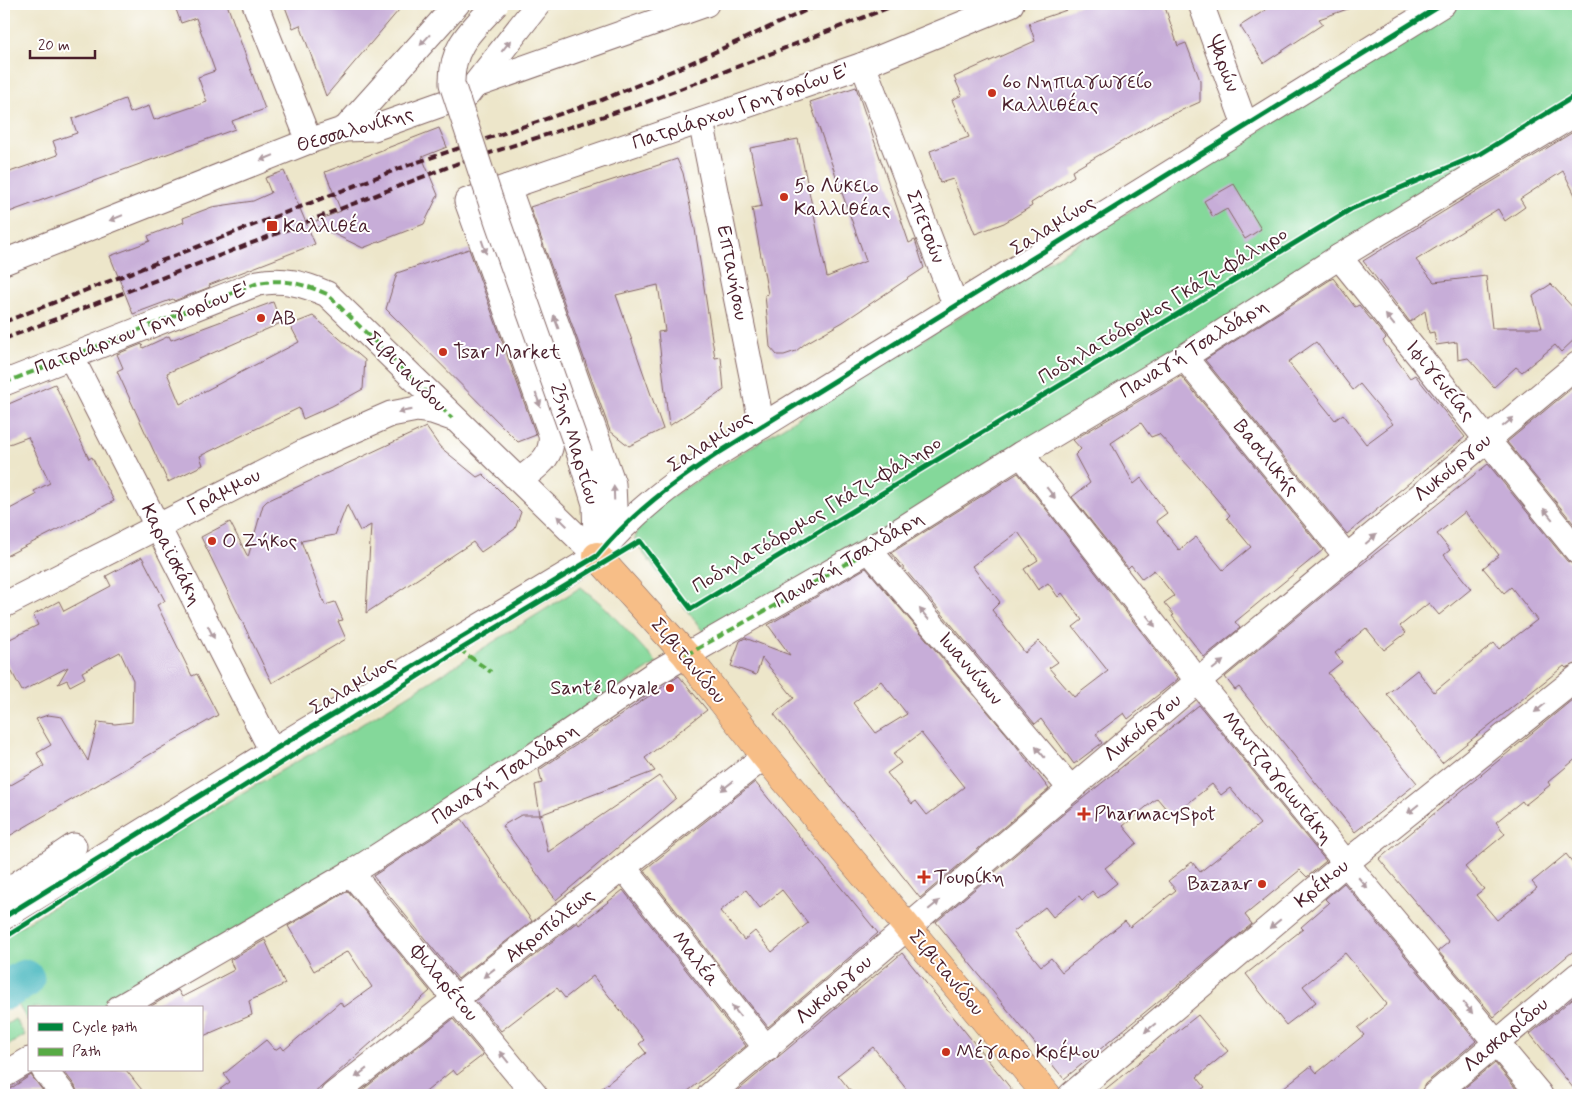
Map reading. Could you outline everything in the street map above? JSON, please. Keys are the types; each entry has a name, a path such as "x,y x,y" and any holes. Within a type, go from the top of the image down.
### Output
{"main road":[{"name":"Σιβιτανίδου","path":"597,556 686,654 765,756 1047,1095"}],"street":[{"path":"255,4 309,141"},
{"path":"345,129 457,4"},
{"name":"25ης Μαρτίου","path":"496,4 459,45 453,66 452,84 498,223 580,455 595,504 597,556"},
{"path":"476,86 538,4"},
{"name":"Θεσσαλονίκης","path":"4,262 309,141 345,129 374,128 467,95 476,86 706,4"},
{"name":"Πατριάρχου Γρηγορίου Ε'","path":"467,201 862,65 1011,4"},
{"name":"Ψαρών","path":"1201,4 1245,125"},
{"name":"Σαλαμίνος","path":"4,917 272,751 597,556 616,532 652,500 692,470 955,304 1443,4"},
{"name":"Σπετσών","path":"862,65 955,304"},
{"name":"Παναγή Τσαλδάρη","path":"122,1006 352,873 532,757 686,654 788,598 869,550 1021,454 1184,357 1339,257 1578,112"},
{"name":"Επτανήσου","path":"701,120 762,426"},
{"name":"25ης Μαρτίου","path":"508,187 613,484 614,506 597,556"},
{"name":"25ης Μαρτίου","path":"467,201 551,434 552,442 548,457 520,480"},
{"name":"Ιφιγενείας","path":"1339,257 1578,552"},
{"name":"Πατριάρχου Γρηγορίου Ε'","path":"4,383 258,283 282,281"},
{"name":"Σιβιτανίδου","path":"282,281 304,284 327,294 452,418 466,428 597,556"},
{"name":"Βασιλικής","path":"1184,357 1348,558"},
{"name":"Καραϊσκάκη","path":"71,358 272,751"},
{"name":"Λυκούργου","path":"710,1095 1198,681 1348,558 1578,364"},
{"name":"Γράμμου","path":"4,605 306,451 391,414 416,409 432,411 452,418"},
{"name":"Μαντζαγριωτάκη","path":"1021,454 1198,681 1346,864 1540,1095"},
{"name":"Ιωαννίνων","path":"869,550 1072,789"},
{"name":"Κρέμου","path":"1071,1095 1346,864 1578,677"},
{"name":"Ακροπόλεως","path":"340,1093 457,998 765,756"},
{"path":"4,893 74,846"},
{"name":"Μαλέα","path":"624,868 766,1049"},
{"name":"Φιλαρέτου","path":"352,873 457,998 534,1095"},
{"name":"Λασκαρίδου","path":"1434,1095 1578,975"},
{"path":"4,1075 28,1061"},
{"path":"46,1072 64,1095"}],"green space":[{"path":"1462,4 1521,4 1524,8 1531,4 1578,4 1578,106 1044,437 705,634 634,541 640,524 671,497"},
{"path":"581,587 605,607 657,663 359,857 105,1006 28,1006 28,1021 4,981 4,936 242,793 359,726"},
{"path":"15,1019 25,1035 9,1045 4,1037 4,1026"}],"building":[{"path":"174,4 229,4 228,7 265,109 232,121 235,129 4,214 4,174 58,155 53,141 77,133 72,119 125,99 130,113 149,106 154,120 207,102 198,77 215,71 196,18 181,23"},
{"path":"284,4 404,4 326,96 300,25 293,28"},
{"path":"1084,4 1164,4 1178,46 1186,43 1200,80 1200,102 1157,121 1072,171 1074,176 1031,203 1032,206 1004,223 975,234 953,179 940,183 930,151 969,137 952,100 962,95 954,77 1035,41 1029,23"},
{"path":"1275,4 1355,4 1356,6 1319,19 1323,24 1264,63 1240,26"},
{"path":"856,87 909,243 915,240 924,268 796,351 777,355 770,347 765,295 768,294 752,208 762,206 750,148 798,139 827,277 866,261 810,102"},
{"path":"439,128 447,147 422,157 438,195 424,224 363,248 311,223 341,211 325,172"},
{"path":"1578,129 1578,201 1563,171 1520,199 1525,207 1505,221 1498,209 1416,260 1434,282 1486,276 1492,328 1542,328 1533,296 1551,284 1578,313 1578,336 1561,352 1555,345 1522,372 1516,367 1494,387 1468,358 1458,360 1457,342 1436,345 1434,332 1429,333 1425,311 1410,322 1363,261"},
{"path":"677,159 683,173 695,229 715,358 721,357 724,390 669,426 658,332 665,331 658,285 616,295 663,429 629,446 610,431 530,207"},
{"path":"284,171 315,244 209,285 210,287 174,301 173,299 133,314 110,256 150,241 148,236 184,222 183,218 212,207 253,201 271,193 265,178"},
{"path":"1234,184 1261,229 1245,239 1227,209 1213,217 1204,201"},
{"path":"469,249 536,435 518,442 386,309 397,273"},
{"path":"1333,278 1355,307 1359,305 1386,338 1383,341 1410,378 1415,375 1465,437 1347,534 1205,360","holes":["1316,342 1353,390 1360,384 1393,424 1366,444 1343,414 1335,420 1288,362"]},
{"path":"273,302 281,323 167,373 180,404 299,342 290,325 313,316 365,360 363,389 303,419 299,408 200,456 203,465 168,482 117,371 123,368 117,354 142,344 143,348 169,336 171,340"},
{"path":"1181,376 1323,550 1235,622 1240,628 1204,657 1164,603 1174,596 1154,570 1142,579 1131,565 1128,568 1072,497 1090,483 1075,455 1081,449 1073,440","holes":["1141,423 1151,437 1159,434 1193,471 1230,515 1227,518 1251,547 1223,570 1196,537 1179,550 1156,521 1167,513 1141,478 1134,484 1111,443"]},
{"path":"1578,383 1578,529 1507,442"},
{"path":"55,384 89,459 92,457 114,501 4,557 4,512 36,495 34,491 50,483 28,437 4,446 4,406"},
{"path":"426,427 440,447 477,477 483,474 521,512 515,529 481,552 473,542 366,613 371,525 360,531 347,505 335,535 301,541 325,605 335,602 343,620 338,621 346,639 272,683 201,537 230,522 248,557 263,505 267,501"},
{"path":"1488,464 1567,561 1578,566 1578,663 1566,668 1564,666 1442,763 1387,694 1417,670 1434,692 1494,643 1499,649 1537,620 1511,587 1504,593 1483,568 1499,555 1465,512 1437,534 1450,550 1444,555 1471,589 1439,615 1429,603 1400,626 1406,633 1384,650 1366,628 1335,653 1342,662 1328,673 1417,783 1355,832 1239,687 1235,690 1225,677 1332,588"},
{"path":"1018,473 1178,679 1128,719 1124,713 1096,734 1102,743 1074,764 1041,719 1035,724 891,553","holes":["1018,532 1038,560 1024,569 1038,590 1048,583 1058,597 1062,593 1082,620 1073,627 1108,671 1074,697 1049,668 1058,662 1039,641 1025,653 992,610 1000,602 972,566"]},
{"path":"142,557 165,601 157,605 192,676 197,674 218,715 4,839 4,789 44,766 37,753 51,745 36,719 48,715 62,717 88,761 98,722 115,724 132,722 133,680 120,652 82,672 85,678 70,686 67,680 58,684 68,667 22,691 4,657 4,642 38,625 33,615 59,601 64,611 111,586 106,576"},
{"path":"866,568 1014,743 1049,789 920,898 774,714 794,698 762,658 756,675 731,666 740,641 745,638 790,655 768,625","holes":["881,681 907,714 876,733 853,703","921,733 964,787 927,815 916,801 912,804 887,773 901,763 893,754"]},
{"path":"679,676 707,710 645,758 655,771 540,815 535,785 542,783 539,770"},
{"path":"1578,695 1578,757 1548,782 1550,785 1525,805 1522,801 1496,822 1505,834 1465,867 1484,889 1476,895 1497,920 1537,888 1532,882 1566,854 1578,869 1578,947 1494,1017 1438,951 1449,942 1379,859"},
{"path":"1199,705 1326,861 1307,877 1300,870 1245,915 1252,924 1064,1079 936,922 1067,811","holes":["1212,784 1221,795 1230,788 1260,824 1200,872 1192,862 1168,881 1176,890 1130,927 1125,921 1062,972 1051,958 1041,966 1013,932 1045,907 1053,917 1079,896 1082,900 1092,891 1098,898 1117,883 1105,868 1137,843 1123,826 1157,798 1172,816"]},
{"path":"659,776 676,798 556,900 502,826 521,815 540,815 548,852"},
{"path":"755,782 878,933 768,1027 644,870","holes":["746,890 760,908 782,890 808,923 772,952 755,931 744,940 720,911"]},
{"path":"462,819 532,921 458,979 373,876"},
{"path":"1344,883 1476,1041 1425,1084 1420,1095 1274,1095 1311,1066 1317,1073 1364,1035 1358,1028 1387,1004 1345,953 1303,986 1316,1002 1286,1025 1246,974 1303,929 1301,927 1329,903 1325,899"},
{"path":"623,890 746,1046 683,1095 593,1095 646,1053 639,1044 644,1040 593,976 565,998 557,988 501,1031 476,1001 577,922 579,925"},
{"path":"348,891 430,991 312,1095 212,1095 230,1082 224,1074 266,1040 275,1050 281,1046 284,1050 340,1002 344,1007 372,987 348,951 314,971 288,926"},
{"path":"265,940 285,984 249,1001 252,1015 202,1037 202,1006 151,1006 178,990 182,997 234,970 230,960"},
{"path":"902,953 1016,1095 911,1095 873,1047 838,1075 854,1095 737,1095 735,1093"},
{"path":"1578,994 1578,1094 1530,1034"},
{"path":"1198,1015 1228,1051 1197,1077 1205,1087 1194,1095 1098,1095"},
{"path":"453,1019 483,1055 457,1075 453,1070 422,1095 356,1095"},
{"path":"1495,1063 1521,1095 1456,1095"},
{"path":"64,1072 128,1072 146,1095 78,1095 75,1086"},
{"path":"31,1075 46,1095 4,1095 4,1093"}],"waterway":[{"path":"4,991 25,979"}],"railway":[{"path":"4,322 403,167 599,101 684,66 820,4"},
{"path":"4,339 456,164 644,103 898,4"}],"marked path":[{"path":"4,383 258,283 276,281 310,287 327,294 452,418"},
{"path":"686,655 869,550"},
{"path":"459,649 491,672"}],"cycle path":[{"path":"4,917 272,751 597,556 610,540 654,499 720,452 1443,4"},
{"name":"Ποδηλατόδρομος Γκάζι-Φάληρο","path":"4,938 461,649 640,541 691,609 1351,209 1480,154 1578,94"}],"place":[{"name":"6ο Νηπιαγωγείο Καλλιθέας","path":"992,93"},
{"name":"5ο Λύκειο Καλλιθέας","path":"784,197"},
{"name":"Καλλιθέα","path":"272,226"},
{"name":"ΑΒ","path":"261,318"},
{"name":"Tsar Market","path":"443,352"},
{"name":"Ο Ζήκος","path":"212,541"},
{"name":"Santé Royale","path":"670,688"},
{"name":"PharmacySpot","path":"1084,814"},
{"name":"Τουρίκη","path":"924,877"},
{"name":"Bazaar","path":"1262,884"},
{"name":"Μέγαρο Κρέμου","path":"946,1052"}]}
